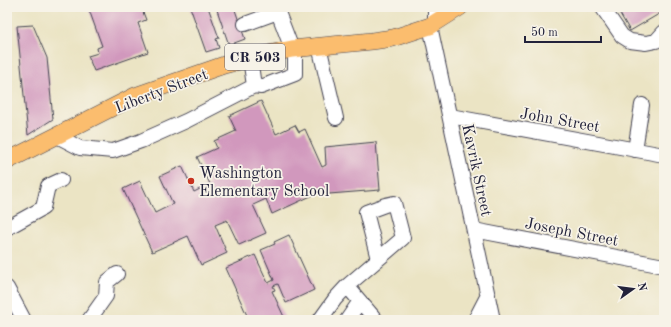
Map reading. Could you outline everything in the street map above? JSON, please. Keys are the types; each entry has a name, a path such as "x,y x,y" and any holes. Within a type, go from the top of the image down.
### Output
{"main road":[{"name":"Liberty Street","path":"7,161 135,96 224,65 293,49 393,38 460,7"}],"street":[{"path":"602,7 622,36 630,41 646,43 656,41 664,32"},
{"path":"57,136 80,148 113,151 141,141 186,121 254,86 261,87 295,74 293,49 277,9 245,24"},
{"name":"Kavrik Street","path":"433,19 450,116 493,320"},
{"path":"319,46 336,118"},
{"path":"250,58 254,86"},
{"path":"635,150 642,105"},
{"name":"John Street","path":"450,116 664,155"},
{"path":"7,228 44,208 48,186 61,180"},
{"name":"Joseph Street","path":"474,230 664,266"},
{"path":"320,320 335,299 347,286 378,259"},
{"path":"89,320 106,296 107,282 117,274"},
{"path":"347,286 376,320"},
{"path":"7,288 24,320"},
{"path":"475,320 488,295"},
{"path":"347,320 360,301"}],"building":[{"path":"88,7 141,7 146,20 138,23 148,52 94,71 88,56 98,53 97,48 102,46"},
{"path":"190,7 208,7 219,38 216,39 219,48 206,52"},
{"path":"216,7 234,7 245,39 229,45"},
{"path":"616,7 664,7 664,11 630,31"},
{"path":"33,25 47,58 53,119 28,135 17,26"},
{"path":"261,101 276,134 295,125 299,132 305,129 322,167 326,165 325,147 376,142 380,190 329,194 326,189 272,214 266,199 253,205 266,233 239,245 227,220 215,225 227,253 201,265 188,236 152,252 123,189 140,181 155,213 173,204 160,176 182,166 194,192 210,184 197,157 217,148 214,141 236,131 229,116"},
{"path":"289,235 314,290 286,303 278,284 273,286 275,290 272,291 285,319 249,320 226,268 255,255 268,283 274,280 261,250 275,244 274,242"}],"place":[{"name":"Washington Elementary School","path":"191,181"}]}
